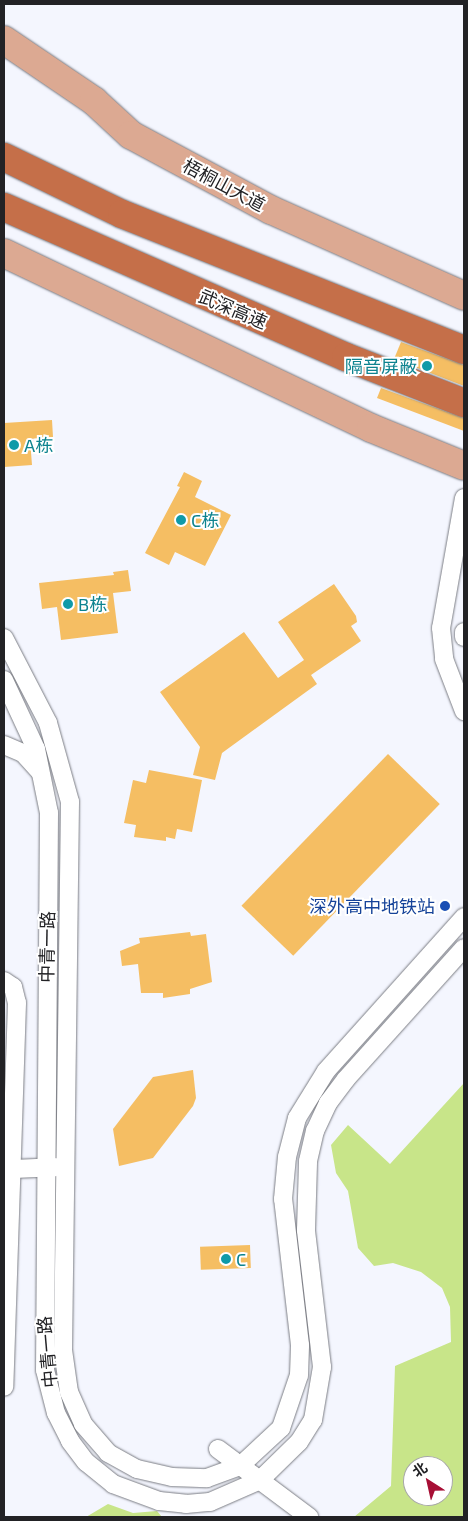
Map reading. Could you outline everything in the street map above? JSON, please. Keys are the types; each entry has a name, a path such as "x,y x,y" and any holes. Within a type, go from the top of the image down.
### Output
{"highway":[{"path":"4,157 122,214 464,350"},
{"name":"武深高速","path":"4,208 337,353 464,403"}],"main road":[{"name":"梧桐山大道","path":"4,40 94,101 131,135 271,210 464,296"},
{"path":"4,253 371,428 464,466"}],"street":[{"path":"464,498 441,628 444,658 464,711"},
{"path":"464,632 464,637"},
{"name":"中青一路","path":"4,638 9,656 56,744 70,802 63,1350 69,1392 83,1424 108,1452 137,1469 172,1477 207,1478 240,1466 281,1428 299,1375 300,1345 282,1199 287,1157 297,1118 326,1071 464,917"},
{"path":"4,681 9,656"},
{"name":"中青一路","path":"4,681 36,749 47,791 44,1352 52,1400 70,1441 109,1481 159,1501 186,1504 210,1502 260,1480 299,1442 313,1420 319,1395 322,1367 306,1230 308,1161 315,1131 328,1103 346,1079 464,948"},
{"path":"4,745 30,759 47,791"},
{"path":"4,981 13,987 10,1003 12,1169 4,1387"},
{"path":"12,1169 64,1166"},
{"path":"218,1449 309,1517"}],"green space":[{"path":"464,1083 464,1517 354,1517 391,1486 395,1366 451,1342 450,1307 442,1288 421,1272 393,1263 374,1266 358,1248 348,1191 336,1173 331,1145 348,1125 390,1164"},
{"path":"108,1504 133,1513 157,1511 162,1517 86,1517"}],"building":[{"path":"401,342 464,365 464,386 394,359"},
{"path":"381,388 464,418 464,431 377,398"},
{"name":"A栋","path":"52,420 53,437 30,439 32,465 4,467 4,423"},
{"name":"C栋","path":"184,472 202,481 195,497 231,515 205,566 175,552 169,565 145,553 180,487 177,486"},
{"name":"B栋","path":"128,570 131,591 113,593 118,633 61,640 57,607 42,609 39,583 114,575 113,572"},
{"path":"334,584 356,616 357,622 351,626 361,641 311,675 317,684 222,753 215,780 193,775 200,747 160,692 244,632 278,678 304,660 278,622"},
{"path":"388,754 440,804 293,956 241,906"},
{"path":"149,770 202,780 192,832 177,829 175,839 166,837 166,841 134,837 136,825 124,823 133,780 146,783"},
{"path":"190,932 191,936 206,934 212,982 190,989 190,994 163,998 163,993 141,993 138,964 122,966 120,951 140,943 139,938"},
{"path":"193,1070 196,1098 193,1106 153,1158 119,1166 113,1129 153,1077"},
{"name":"C","path":"250,1245 251,1268 201,1270 200,1247"}],"place":[{"name":"隔音屏蔽","path":"427,366"},
{"name":"A栋","path":"14,445"},
{"name":"C栋","path":"181,520"},
{"name":"B栋","path":"68,604"},
{"name":"深外高中地铁站","path":"445,906"},
{"name":"C","path":"226,1259"}]}
